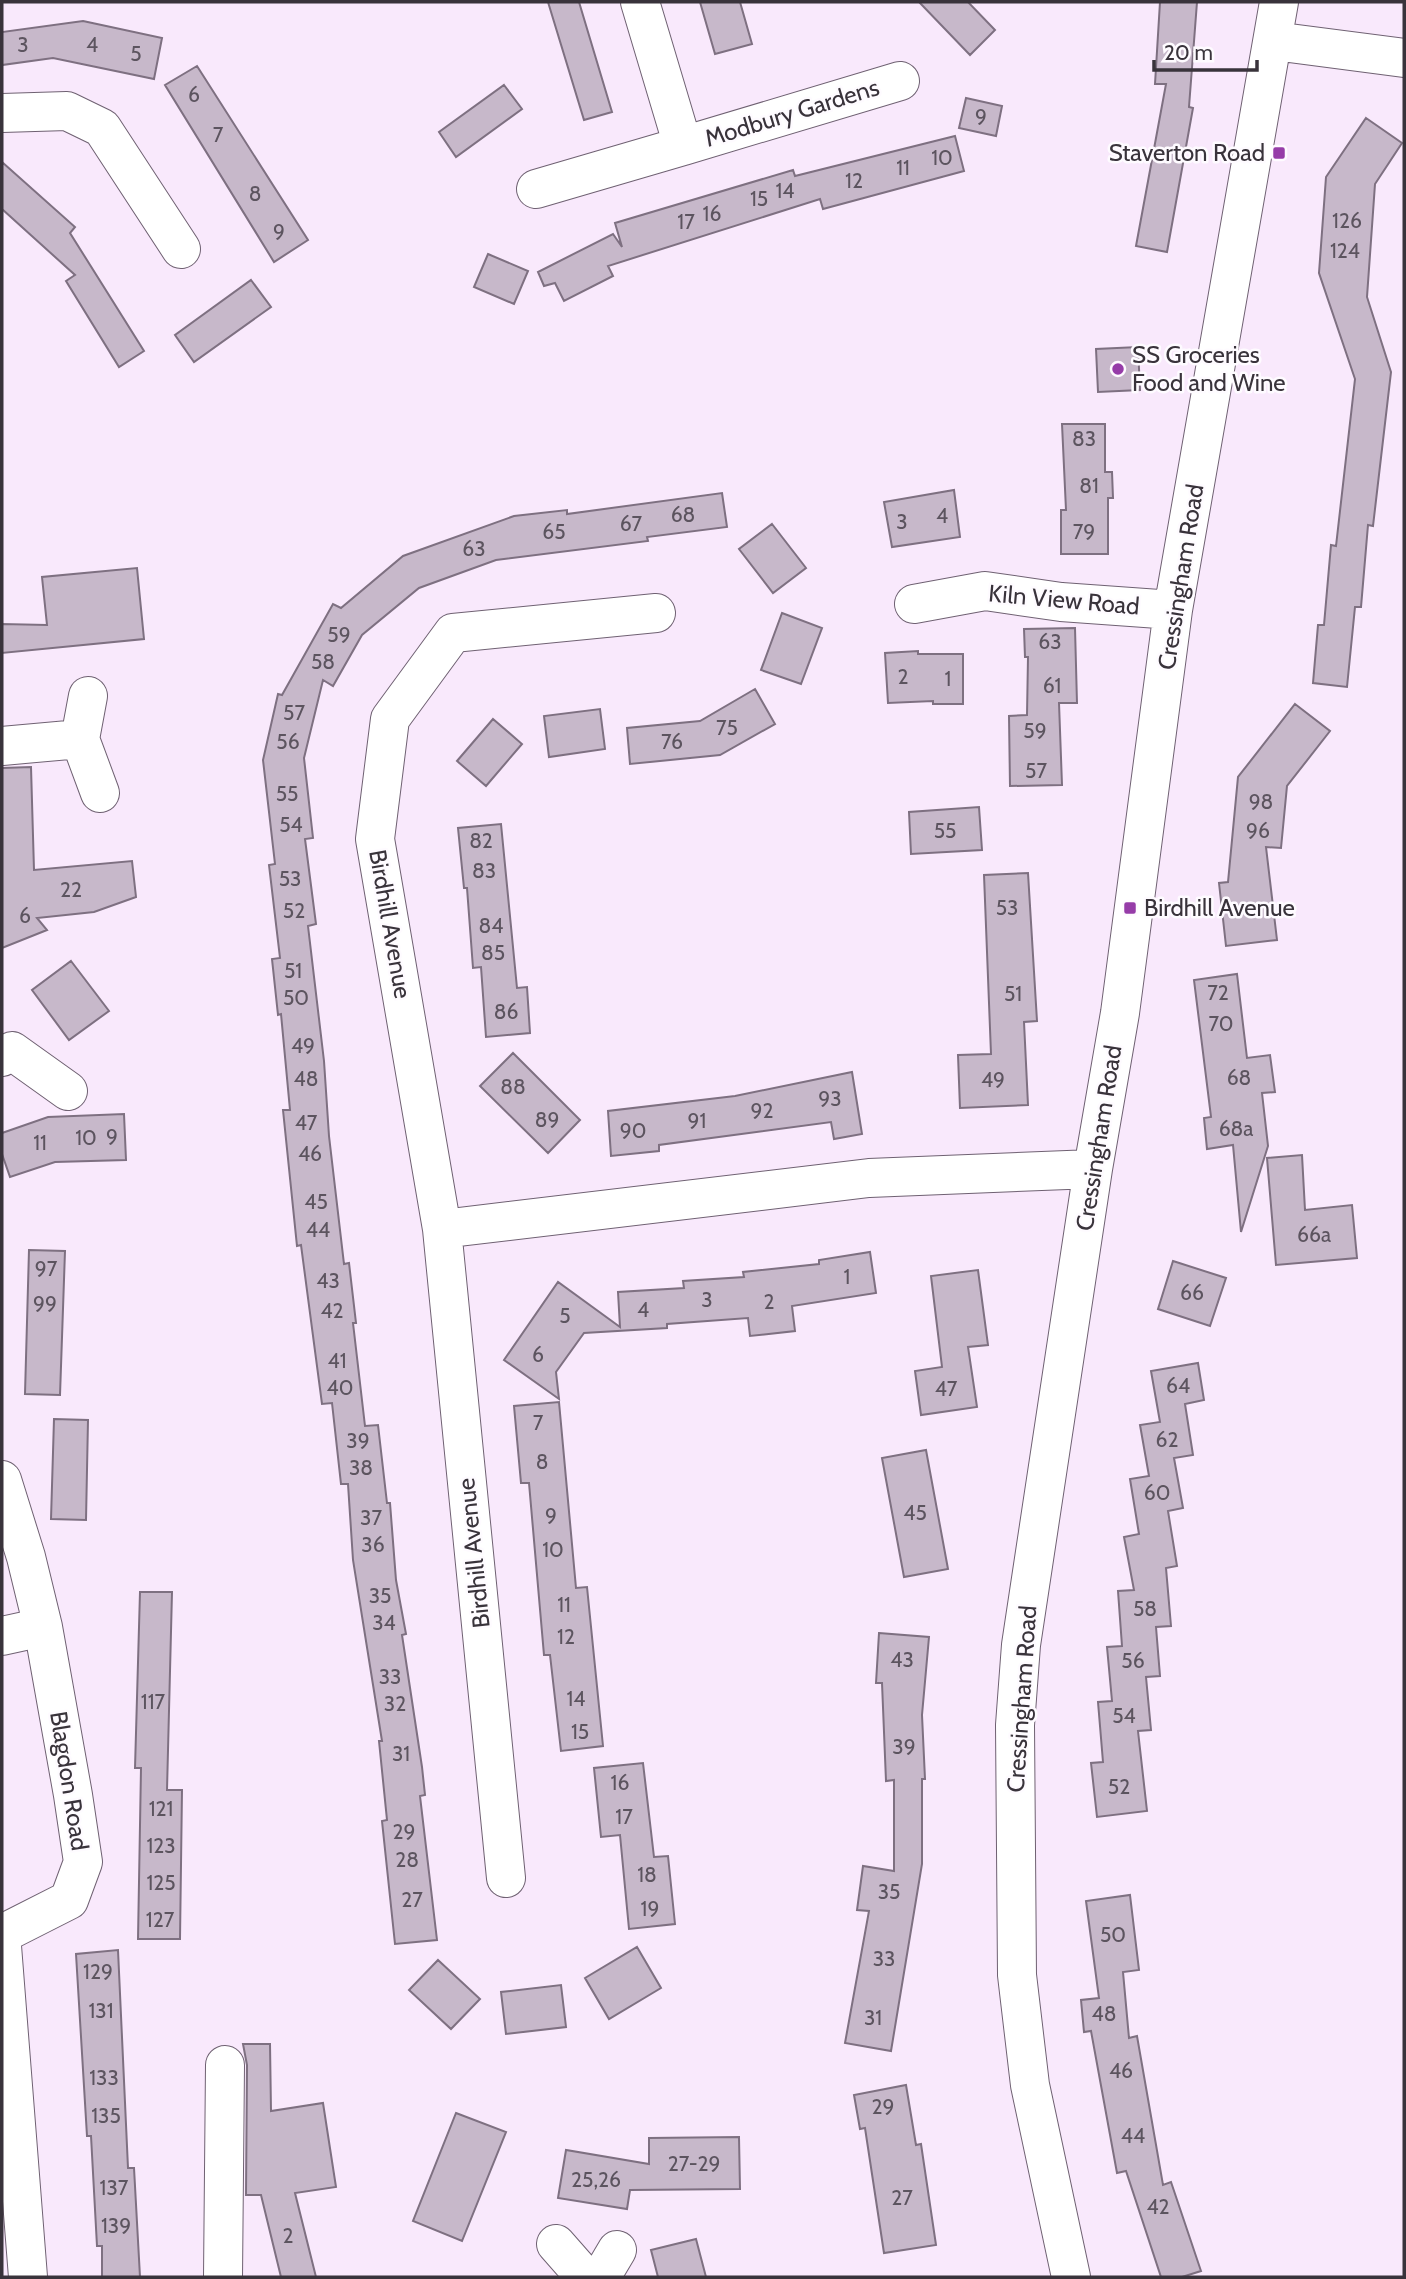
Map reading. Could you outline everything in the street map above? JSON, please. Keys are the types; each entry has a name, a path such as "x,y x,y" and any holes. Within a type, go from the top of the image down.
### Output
{"street":[{"name":"Modbury Gardens","path":"640,2 683,146"},
{"name":"Cressingham Road","path":"1071,2277 1030,2085 1017,1975 1015,1725 1021,1645 1142,859 1173,610 1279,2"},
{"path":"1274,41 1404,58"},
{"name":"Modbury Gardens","path":"536,189 900,80"},
{"path":"2,113 67,110 102,128 181,249"},
{"name":"Kiln View Road","path":"914,604 985,591 1061,602 1173,610"},
{"name":"Birdhill Avenue","path":"506,1878 442,1228 375,839 390,719 453,633 656,613"},
{"path":"88,696 80,739 100,793"},
{"path":"2,746 80,739"},
{"path":"5,1044 68,1091"},
{"path":"442,1228 869,1178 1093,1169"},
{"name":"Blagdon Road","path":"2,1480 26,1557 43,1627 83,1862 69,1900 2,1934"},
{"path":"2,1636 43,1627"},
{"path":"2,1946 28,2277"},
{"path":"223,2277 225,2065"},
{"path":"556,2244 585,2277"}],"building":[{"path":"548,2 579,2 612,112 584,120"},
{"path":"700,2 740,2 752,44 715,54"},
{"path":"919,2 968,2 995,30 970,55"},
{"path":"1160,2 1197,2 1189,107 1193,108 1167,252 1136,246 1166,84 1155,84"},
{"path":"83,21 162,38 154,79 53,58 2,65 2,32"},
{"path":"197,66 308,240 274,262 165,85"},
{"path":"504,85 522,109 456,157 439,132"},
{"path":"966,98 1002,106 996,136 959,128"},
{"path":"1366,118 1402,143 1375,184 1367,297 1391,372 1373,526 1368,525 1361,607 1355,607 1347,687 1313,683 1318,625 1324,625 1331,545 1336,546 1355,379 1319,273 1326,177"},
{"path":"955,136 964,171 823,209 820,199 608,266 613,276 564,301 555,283 544,286 538,272 613,234 622,247 615,223 793,170 795,176"},
{"path":"2,162 75,227 70,233 144,351 119,367 66,281 75,275 2,209"},
{"path":"488,254 528,271 514,304 474,287"},
{"path":"251,280 271,307 194,362 175,335"},
{"name":"SS Groceries Food and Wine","path":"1138,347 1140,390 1098,392 1096,349"},
{"path":"1062,424 1105,424 1105,472 1112,472 1113,498 1108,498 1108,554 1061,554 1061,510 1066,510"},
{"path":"954,490 960,537 892,547 884,502"},
{"path":"722,493 727,527 647,537 648,541 496,560 419,588 362,635 333,686 323,680 304,758 313,838 305,839 316,924 308,926 324,1061 329,1136 344,1264 349,1263 365,1426 378,1425 387,1503 390,1503 396,1580 406,1634 402,1635 422,1767 425,1795 420,1796 437,1940 395,1944 382,1821 387,1820 379,1741 382,1741 353,1560 348,1484 341,1484 332,1403 322,1404 301,1245 297,1246 283,1110 290,1110 281,1014 278,1015 272,959 280,958 269,865 275,864 263,760 278,694 282,695 333,604 341,608 403,556 514,516 567,510 567,514"},
{"path":"772,524 806,568 773,593 739,549"},
{"path":"137,568 144,639 2,653 2,624 47,625 42,577"},
{"path":"782,613 822,628 801,684 761,670"},
{"path":"1075,628 1077,703 1059,703 1062,785 1010,786 1009,716 1027,715 1028,657 1025,657 1024,629"},
{"path":"918,651 918,654 963,654 963,704 933,704 933,701 888,703 885,653"},
{"path":"755,689 775,724 720,755 630,764 627,728 700,721"},
{"path":"1295,704 1330,731 1287,786 1281,848 1266,847 1277,940 1226,946 1219,883 1228,882 1238,777"},
{"path":"600,709 605,749 549,757 544,716"},
{"path":"493,719 522,744 486,786 457,761"},
{"path":"31,767 34,870 132,861 136,897 94,912 37,918 47,930 2,948 2,768"},
{"path":"979,807 982,850 911,854 909,812"},
{"path":"501,824 517,988 527,987 530,1033 486,1037 481,967 473,968 467,888 464,888 458,828"},
{"path":"1028,873 1037,1021 1024,1022 1028,1105 960,1108 958,1055 991,1054 984,875"},
{"path":"71,961 109,1011 69,1040 32,990"},
{"path":"1237,974 1247,1058 1270,1055 1275,1092 1262,1093 1268,1146 1241,1232 1233,1145 1207,1149 1204,1118 1211,1117 1194,980"},
{"path":"513,1053 580,1120 548,1153 480,1086"},
{"path":"852,1072 862,1134 834,1139 831,1122 659,1145 659,1151 611,1156 608,1111 735,1096"},
{"path":"124,1114 126,1160 55,1162 10,1177 2,1154 2,1133 48,1117"},
{"path":"1302,1155 1305,1210 1352,1205 1357,1258 1276,1265 1267,1158"},
{"path":"29,1250 65,1251 60,1395 25,1394"},
{"path":"870,1252 876,1293 792,1306 795,1331 750,1336 748,1318 667,1324 667,1328 584,1333 556,1372 559,1399 504,1360 558,1282 620,1327 618,1292 684,1288 683,1281 744,1277 743,1272 819,1264 819,1260"},
{"path":"1173,1261 1226,1278 1210,1326 1158,1309"},
{"path":"978,1270 988,1345 968,1347 977,1407 921,1415 915,1371 942,1367 931,1276"},
{"path":"1198,1363 1204,1400 1185,1404 1193,1455 1174,1458 1183,1508 1168,1511 1177,1566 1166,1568 1171,1626 1156,1627 1160,1676 1146,1677 1151,1730 1138,1731 1147,1811 1097,1817 1091,1763 1103,1762 1098,1702 1112,1701 1107,1647 1122,1646 1118,1591 1134,1590 1124,1537 1139,1534 1130,1479 1149,1476 1140,1425 1160,1422 1151,1371"},
{"path":"559,1402 576,1588 587,1587 603,1746 561,1751 550,1655 544,1655 529,1483 521,1483 514,1406"},
{"path":"54,1419 88,1420 86,1520 51,1519"},
{"path":"926,1450 948,1569 904,1577 882,1458"},
{"path":"140,1592 172,1592 167,1790 182,1790 180,1939 138,1939 141,1768 135,1768"},
{"path":"879,1633 929,1637 922,1715 925,1779 922,1779 922,1864 891,2051 845,2043 869,1911 857,1910 863,1866 894,1871 894,1780 886,1781 882,1683 876,1683"},
{"path":"643,1763 654,1857 668,1856 675,1924 629,1929 620,1835 601,1837 594,1768"},
{"path":"1130,1895 1139,1970 1123,1972 1129,2038 1137,2036 1163,2185 1171,2182 1201,2271 1182,2277 1161,2277 1126,2171 1117,2173 1091,2031 1084,2032 1081,2000 1099,1998 1086,1901"},
{"path":"637,1947 661,1988 609,2019 585,1978"},
{"path":"118,1950 128,2168 134,2168 140,2277 102,2277 102,2246 97,2246 91,2136 87,2136 76,1954"},
{"path":"438,1960 480,1999 451,2029 409,1990"},
{"path":"561,1985 566,2027 506,2034 501,1992"},
{"path":"243,2044 270,2044 271,2111 323,2103 336,2187 295,2193 316,2277 281,2277 261,2195 246,2195 247,2065"},
{"path":"906,2085 916,2145 921,2144 936,2245 884,2253 865,2128 860,2129 854,2095"},
{"path":"456,2113 506,2132 462,2241 413,2221"},
{"path":"739,2137 740,2189 630,2190 627,2209 558,2198 566,2150 649,2164 649,2138"},
{"path":"696,2239 706,2277 658,2277 651,2250"}],"place":[{"name":"Staverton Road","path":"1279,153"},
{"name":"SS Groceries Food and Wine","path":"1118,369"},
{"name":"Birdhill Avenue","path":"1130,908"}]}
